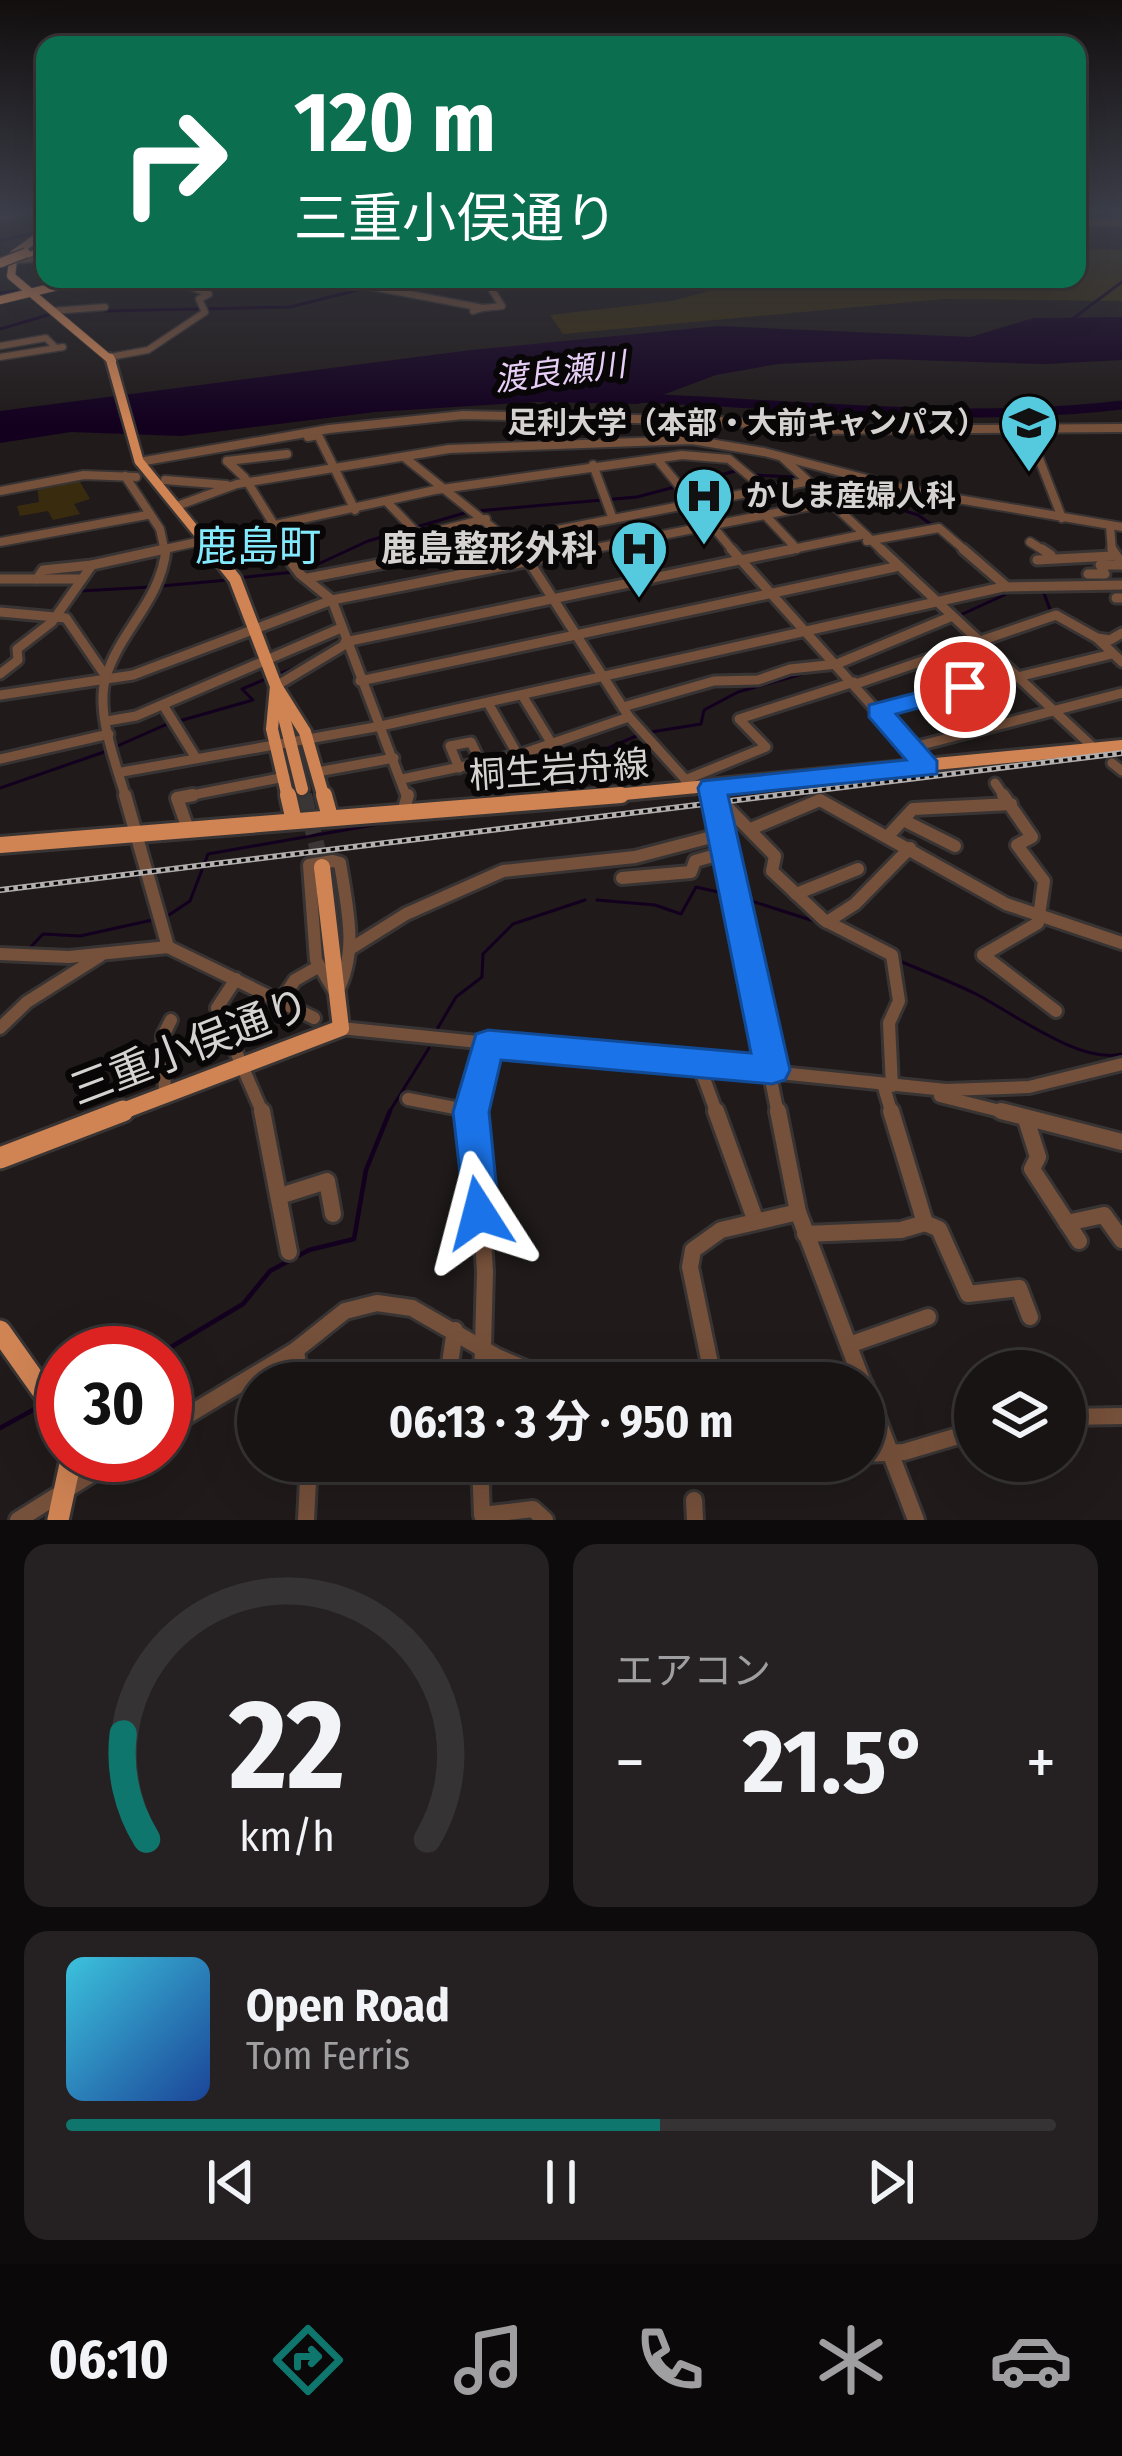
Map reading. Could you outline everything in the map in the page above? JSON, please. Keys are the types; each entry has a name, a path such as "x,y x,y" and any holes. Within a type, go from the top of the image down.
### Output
{"main road":[{"path":"17,282 111,358 139,461 209,541 258,627 276,686 284,777 294,821"},
{"path":"0,300 50,288"},
{"path":"276,686 307,739 330,818"},
{"path":"283,742 302,790"},
{"name":"桐生岩舟線","path":"0,845 690,785 712,788 1122,746"},
{"path":"322,867 341,1028"},
{"name":"三重小俣通り","path":"0,1158 341,1028"},
{"path":"4,1343 36,1385"},
{"path":"58,1520 67,1482"}],"street":[{"path":"111,358 148,350 207,310 199,299 209,293 195,288"},
{"path":"393,288 483,308"},
{"path":"407,290 411,288"},
{"path":"473,311 502,306 490,288"},
{"path":"52,311 105,307"},
{"path":"0,346 46,338 59,347 0,357"},
{"path":"139,461 329,429 446,416 719,421 804,430 1122,428"},
{"path":"1028,430 1061,518"},
{"path":"222,449 318,435 355,510"},
{"path":"177,506 232,485 468,448 692,440 778,456 917,492 1116,526 1119,560"},
{"path":"287,454 227,461 248,482 271,529 308,578 332,600 408,796 403,812"},
{"path":"38,579 43,570 92,565 271,529 444,487 592,465 716,455 734,461 766,490"},
{"path":"734,461 778,456"},
{"path":"778,456 1095,749"},
{"path":"404,457 511,538 626,712 690,785 766,747 739,719 1056,615 1097,638 1117,658"},
{"path":"657,459 710,526 927,767"},
{"path":"592,465 613,519"},
{"path":"0,491 84,475 131,476 147,515 164,537 166,550 150,607 105,678"},
{"path":"165,480 232,485"},
{"path":"308,578 805,482"},
{"path":"387,502 416,532 425,534 486,519"},
{"path":"0,695 152,668 332,600 826,503"},
{"path":"0,542 147,515"},
{"path":"765,515 797,549"},
{"path":"929,519 1007,586"},
{"path":"276,686 346,643 797,549 938,527"},
{"path":"1030,542 1051,555"},
{"path":"1037,560 1051,555 1119,560"},
{"path":"1088,574 1106,574 1100,565 1119,560"},
{"path":"0,674 19,660 17,649 57,616 92,565"},
{"path":"360,680 895,567"},
{"path":"0,579 82,579"},
{"path":"122,772 382,726 1007,586 1122,585"},
{"path":"0,612 69,621 105,678 108,728 142,833 168,946"},
{"path":"402,779 518,755 709,682 758,680 790,669 837,664 951,619"},
{"path":"0,759 108,728 341,628"},
{"path":"1097,638 1110,640 1122,633"},
{"path":"878,711 1014,674 1117,658"},
{"path":"910,748 1122,693"},
{"path":"522,695 551,744"},
{"path":"488,703 518,755"},
{"path":"163,705 196,758"},
{"path":"458,768 450,746 471,742 482,763"},
{"path":"317,772 394,758"},
{"path":"188,829 177,798 284,777"},
{"path":"995,783 1032,837 1018,845 1045,881 1034,927 983,955 1056,1011"},
{"path":"712,788 798,1212 856,1362"},
{"path":"753,828 820,800 1036,916 1122,943"},
{"path":"888,836 913,809 1012,804"},
{"path":"718,811 729,809 753,828 775,856 772,871 827,922 892,955 899,1000 889,1023 887,1085 926,1223"},
{"path":"902,820 955,846"},
{"path":"350,950 406,914 503,872 634,857 723,834"},
{"path":"827,922 855,904 910,848"},
{"path":"622,878 692,872 694,862 727,852"},
{"path":"340,863 350,950 349,972 336,994 318,968 309,865 340,863"},
{"path":"796,894 858,869"},
{"path":"0,954 69,957 168,946 314,1018"},
{"path":"0,1028 62,978 108,951"},
{"path":"280,1002 295,980 318,968"},
{"path":"236,979 217,1008 246,1063 280,1196 289,1252"},
{"path":"164,1094 164,1036 171,1020"},
{"name":"三重小俣通り","path":"341,1028 391,1029 488,1044 698,1062 932,1091 1028,1091 1122,1064"},
{"path":"482,1362 483,1237 470,1154 471,1112 488,1044"},
{"path":"698,1062 755,1219"},
{"path":"932,1091 1122,1142"},
{"path":"408,1099 471,1112"},
{"path":"1026,1119 1038,1157 1032,1169 1078,1241"},
{"path":"280,1196 327,1181 333,1214"},
{"path":"710,1362 690,1268 692,1250 721,1230 798,1212"},
{"path":"1067,1222 1104,1215 1122,1240"},
{"path":"805,1234 901,1230 926,1223 939,1229 968,1294 1019,1288 1030,1317"},
{"path":"192,1413 296,1350 345,1311 377,1303 412,1308 515,1362"},
{"path":"849,1345 928,1317"},
{"path":"450,1362 455,1330"},
{"path":"296,1350 297,1362"},
{"path":"1086,1417 1122,1416"},
{"path":"885,1454 954,1437"},
{"path":"885,1438 916,1520"},
{"path":"18,1520 78,1482"},
{"path":"307,1520 308,1482"},
{"path":"481,1482 482,1515 533,1509 545,1520"}],"shaded area":[{"path":"1086,282 1122,282 1122,301 944,299 563,334 550,315 671,301 721,288 1086,288"},
{"path":"77,477 90,499 74,504 80,514 53,520 48,511 20,516 17,506 39,502 37,485"}],"water":[{"name":"渡良瀬川","path":"1122,317 1122,360 1044,364 883,359 778,364 716,375 638,404 536,402 375,412 181,436 71,432 0,443 0,411 471,350 718,326 971,337 1033,318"}],"waterway":[{"path":"1071,320 1122,282"},
{"path":"104,311 290,307 362,289"},
{"path":"0,293 17,291"},
{"path":"0,329 48,315"},
{"path":"638,398 941,413 1122,405"},
{"path":"698,400 708,411"},
{"path":"709,426 713,438 733,443"},
{"path":"477,511 637,497 739,470"},
{"path":"753,475 797,477"},
{"path":"812,481 918,515 932,525"},
{"path":"303,571 368,541 468,512"},
{"path":"238,578 294,572"},
{"path":"161,586 228,580"},
{"path":"81,591 151,587"},
{"path":"1042,588 1051,612"},
{"path":"956,617 1013,591"},
{"path":"891,646 926,631"},
{"path":"277,675 307,663"},
{"path":"651,732 701,724 704,710 738,692 813,671"},
{"path":"115,747 165,725 253,700 242,689 268,678"},
{"path":"491,798 641,734"},
{"path":"0,788 107,751"},
{"path":"166,917 190,901 208,854 396,821"},
{"path":"597,900 655,905 681,914 696,887 727,894"},
{"path":"736,896 817,922"},
{"path":"436,1031 456,997 482,977 483,954 513,924 585,900"},
{"path":"27,951 43,934 80,936 157,919"},
{"path":"897,960 976,994 1068,1045 1087,1052 1122,1054"},
{"path":"388,1114 429,1048"},
{"path":"192,1334 243,1304 270,1271 309,1250 354,1239 366,1170 390,1111"},
{"path":"0,1428 36,1408"}],"tunnel":[{"path":"302,789 304,798"},
{"path":"304,795 322,867"}],"railway":[{"path":"0,890 1122,753"}],"place":[{"name":"足利大学（本部・大前キャンパス）","path":"1029,474"},
{"name":"かしま産婦人科","path":"704,547"},
{"name":"鹿島整形外科","path":"639,600"}],"district":[{"name":"鹿島町","path":"258,547"}],"route":[{"path":"479,1213 470,1154 471,1112 488,1044 772,1070 712,788 927,767 878,711 965,687"}]}
